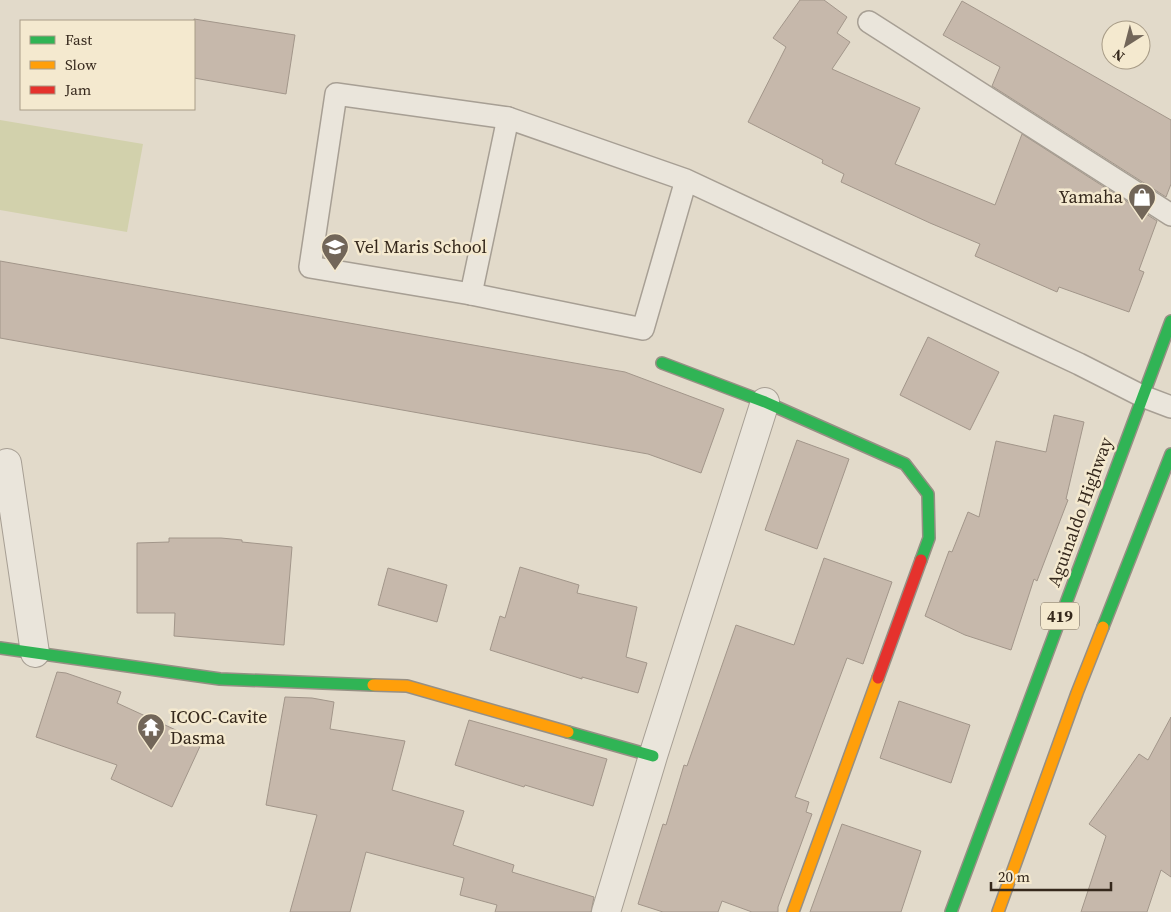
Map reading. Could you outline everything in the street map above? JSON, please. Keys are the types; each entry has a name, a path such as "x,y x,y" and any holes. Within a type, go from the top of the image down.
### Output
{"main road":[{"name":"Aguinaldo Highway","path":"951,912 1171,321"},
{"path":"662,362 765,402 905,464 928,494 929,538 793,912"},
{"name":"419","path":"998,912 1077,693 1171,454"},
{"path":"0,648 220,679 407,686 653,756"}],"street":[{"path":"606,912 653,756 765,402"},
{"path":"7,463 35,653"}],"lane":[{"path":"869,22 1171,215"},
{"path":"686,180 643,329 471,294 310,267 336,94 508,118 686,180 1079,364 1142,396 1171,407"},
{"path":"471,294 508,118"}],"green space":[{"path":"0,120 143,144 127,232 0,210"}],"building":[{"path":"800,0 824,0 847,17 837,33 850,42 832,69 920,108 895,164 995,205 1022,134 1157,221 1139,270 1144,272 1129,312 1059,287 1057,292 975,256 980,244 841,182 844,174 822,163 823,160 748,122 786,47 773,38"},
{"path":"962,1 1171,120 1171,184 1166,197 992,86 1000,67 943,35"},
{"path":"194,20 295,35 286,94 195,78"},
{"path":"0,261 625,372 724,409 701,473 648,454 0,338"},
{"path":"928,337 999,372 970,430 900,395"},
{"path":"1054,415 1084,422 1066,499 1068,500 1037,581 1034,579 1011,650 965,635 925,616 949,551 952,552 968,512 979,517 996,441 1046,452"},
{"path":"797,440 849,459 817,549 765,530"},
{"path":"169,538 221,538 292,547 284,645 174,636 175,613 137,613 137,543 169,542"},
{"path":"824,558 892,582 863,664 847,658 795,797 809,802 806,812 812,814 778,907 778,912 752,912 722,901 718,912 663,912 638,904 663,824 666,825 684,765 687,766 736,625 794,645"},
{"path":"520,567 579,585 577,593 637,607 626,657 647,663 638,693 582,677 582,679 490,650 500,616 505,618"},
{"path":"388,568 447,585 437,622 378,605"},
{"path":"57,672 66,673 121,692 117,703 202,742 172,807 111,779 117,765 36,737"},
{"path":"285,697 312,698 334,702 330,729 405,741 392,790 464,811 453,845 514,865 512,872 594,897 591,912 495,912 497,905 460,895 464,878 366,852 350,912 290,912 317,815 266,805"},
{"path":"899,701 970,725 951,783 880,758"},
{"path":"1171,717 1171,877 1161,870 1147,912 1081,912 1106,836 1089,824 1139,754 1148,760"},
{"path":"469,720 607,759 593,806 455,765"},
{"path":"842,824 921,851 901,912 810,912"}],"traffic: fast":[{"path":"951,912 1171,321"},
{"path":"662,363 765,402 905,464 928,494 929,538 921,560"},
{"path":"1103,627 1171,454"},
{"path":"0,648 220,679 373,685"},
{"path":"568,732 653,756"}],"traffic: slow":[{"path":"998,912 1077,693 1103,627"},
{"path":"793,912 878,678"},
{"path":"373,685 407,686 568,732"}],"traffic: jam":[{"path":"878,678 921,560"}],"place":[{"name":"Yamaha","path":"1142,221"},
{"name":"Vel Maris School","path":"335,271"},
{"name":"ICOC-Cavite Dasma","path":"151,751"}]}
